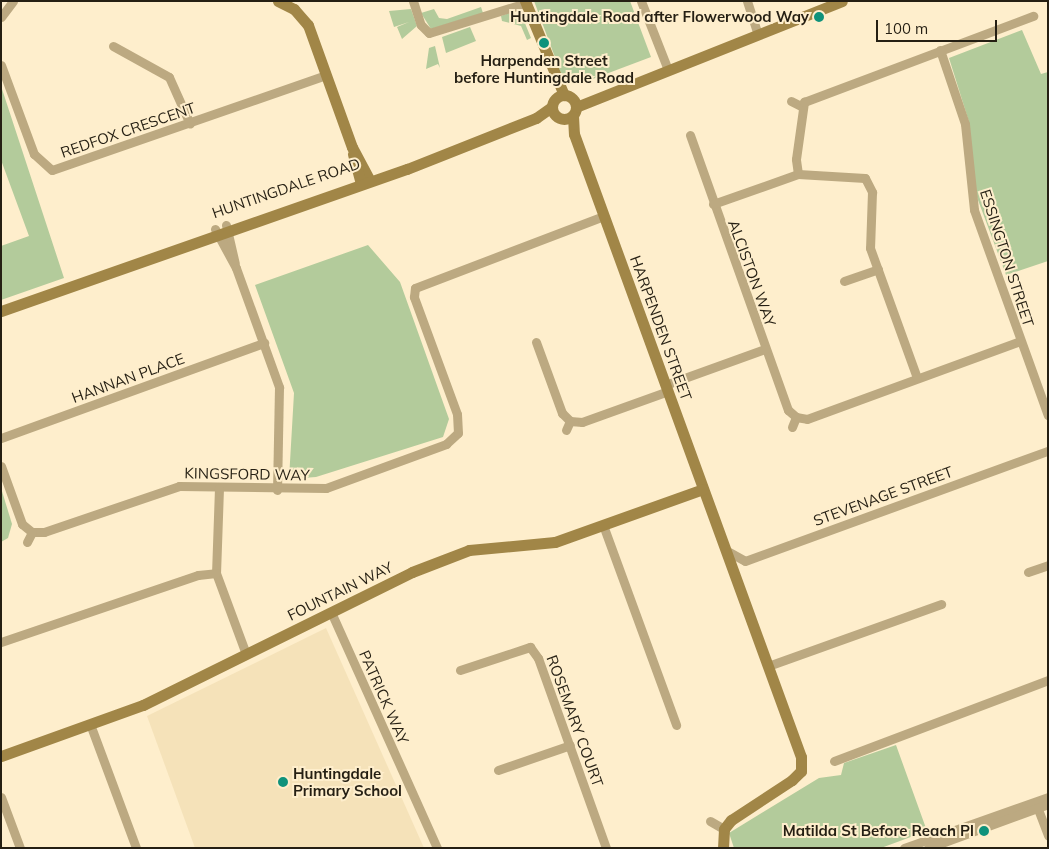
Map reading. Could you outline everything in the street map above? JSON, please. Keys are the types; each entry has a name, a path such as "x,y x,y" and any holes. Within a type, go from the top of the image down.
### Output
{"street":[{"path":"1,16 13,1"},
{"path":"278,1 302,16 326,75 364,180"},
{"path":"413,1 421,26 429,33 526,2 550,68 575,112"},
{"path":"641,1 668,70"},
{"path":"746,1 758,34"},
{"path":"555,111 575,112 596,96 668,70 842,1"},
{"path":"798,174 801,106 808,99 1033,16"},
{"path":"113,46 169,77 190,124"},
{"name":"ESSINGTON STREET","path":"940,50 965,124 972,205 1048,415"},
{"name":"REDFOX CRESCENT","path":"1,65 34,154 52,170 190,124 326,75"},
{"path":"550,68 555,111"},
{"path":"566,95 596,96"},
{"path":"555,111 566,95"},
{"path":"791,101 801,106"},
{"name":"HUNTINGDALE ROAD","path":"1,311 555,111"},
{"name":"HARPENDEN STREET","path":"555,111 574,134 801,757 801,770 724,829"},
{"name":"HARPENDEN STREET","path":"574,134 575,112"},
{"name":"ALCISTON WAY","path":"690,135 788,410 796,417"},
{"path":"713,204 798,174 856,175 870,184 870,248 917,378"},
{"name":"KINGSFORD WAY","path":"32,532 161,489 277,490 326,488 446,444 462,436 456,414 414,297 415,288 604,216"},
{"path":"228,228 236,268 264,343 280,401 277,490"},
{"path":"216,233 236,268"},
{"path":"844,281 878,269"},
{"path":"792,426 796,417 807,419 1020,341"},
{"path":"536,342 562,413 570,421 582,422 766,349"},
{"name":"HANNAN PLACE","path":"1,438 264,343"},
{"path":"566,430 570,421"},
{"name":"STEVENAGE STREET","path":"729,552 745,561 1048,451"},
{"path":"1,466 22,524 32,532 26,542"},
{"path":"219,488 216,573 246,654"},
{"name":"FOUNTAIN WAY","path":"1,756 143,705 331,612 469,550 555,542 703,489"},
{"path":"603,525 676,725"},
{"name":"HARPENDEN STREET","path":"719,533 729,552 731,566"},
{"path":"1028,572 1048,565"},
{"path":"1,642 198,575 216,573"},
{"path":"768,666 941,604"},
{"name":"PATRICK WAY","path":"331,612 437,848"},
{"name":"ROSEMARY COURT","path":"460,670 530,647 538,658 570,744 604,847"},
{"path":"834,761 1048,680"},
{"path":"90,724 136,848"},
{"path":"498,770 570,744"},
{"path":"1,797 20,848"},
{"path":"928,848 1036,805 1048,797"},
{"path":"1036,805 1048,804"},
{"path":"1036,805 1048,836"},
{"path":"710,820 724,829 722,848"},
{"path":"904,848 940,842"}],"shaded area":[{"name":"Huntingdale Primary School","path":"326,628 424,848 195,848 147,716"}],"green space":[{"path":"534,1 630,1 651,57 582,83 562,76"},
{"path":"481,7 483,13 431,29 421,13 434,9 439,18 447,19"},
{"path":"411,9 417,26 402,39 397,27 409,22 394,27 389,11"},
{"path":"511,12 522,16 531,38 527,40 521,26 502,21 501,16"},
{"path":"470,27 476,41 446,53 442,37"},
{"path":"1022,30 1041,74 1048,72 1048,261 1006,275 975,192 969,122 949,58"},
{"path":"435,46 440,68 438,64 426,69 429,48"},
{"path":"1,86 64,278 1,300 1,246 29,236 1,160"},
{"path":"368,245 400,282 449,419 443,437 316,477 289,479 294,393 255,285"},
{"path":"1,488 12,524 8,538 1,542"},
{"path":"896,745 927,831 881,848 734,848 729,833 819,778 841,775 844,763"}],"place":[{"name":"Huntingdale Road after Flowerwood Way","path":"819,17"},
{"name":"Harpenden Street before Huntingdale Road","path":"544,43"},
{"name":"Huntingdale Primary School","path":"283,782"},
{"name":"Matilda St Before Reach Pl","path":"984,831"}]}
